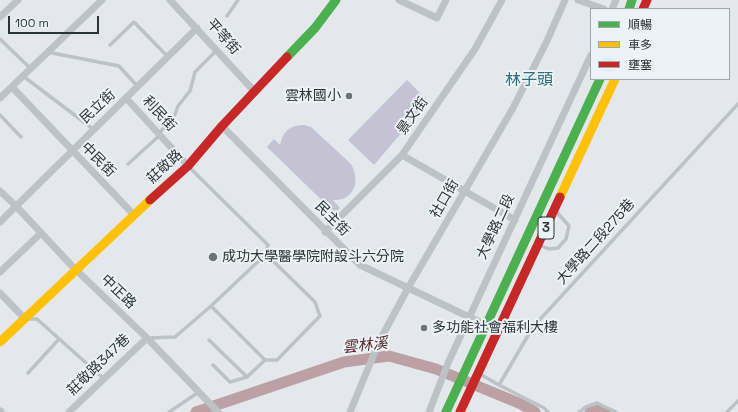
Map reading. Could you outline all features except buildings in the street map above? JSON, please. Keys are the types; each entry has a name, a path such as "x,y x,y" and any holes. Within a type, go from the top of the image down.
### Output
{"main road":[{"name":"莊敬路","path":"0,342 188,166 222,126 315,28 333,1"},
{"name":"3","path":"446,412 464,370 600,80"},
{"name":"3","path":"460,412 615,80"},
{"path":"519,255 531,261"}],"street":[{"path":"0,17 18,0"},
{"path":"0,98 46,52 102,0"},
{"name":"平等街","path":"170,0 255,92"},
{"path":"399,0 437,18 446,0"},
{"name":"景文街","path":"325,232 402,155 475,49 502,0"},
{"name":"社口街","path":"350,412 379,342 408,288 513,108 546,43 565,0"},
{"path":"578,0 601,8"},
{"name":"民立街","path":"0,222 197,28"},
{"name":"大學路二段","path":"429,412 448,363 590,57"},
{"name":"中民街","path":"12,87 71,151 134,215"},
{"name":"利民街","path":"127,98 188,166"},
{"name":"民主街","path":"222,126 325,232 360,265 486,325"},
{"path":"402,155 515,220"},
{"name":"中正路","path":"0,191 77,270 147,338 218,412"},
{"path":"0,272 41,233"},
{"path":"0,293 25,319"},
{"name":"莊敬路347巷","path":"69,412 147,338"}],"lane":[{"path":"227,16 238,0"},
{"path":"110,45 134,22 168,57"},
{"path":"0,39 30,68"},
{"path":"128,164 160,134 174,117 178,106 190,91 195,72 217,50"},
{"path":"46,52 119,66 138,87"},
{"path":"23,76 93,129"},
{"name":"大學路二段275巷","path":"499,385 533,327 738,104"},
{"path":"0,115 21,137"},
{"path":"147,338 175,337 211,306 266,254 268,245 188,166"},
{"path":"538,244 549,249 558,248 566,239 569,226 555,210"},
{"path":"214,365 230,382 247,377 265,360 277,360 320,316 315,302 266,254"},
{"path":"211,306 265,360"},
{"path":"25,319 37,319 104,379"},
{"path":"28,373 59,339"},
{"path":"208,340 247,377"},
{"path":"477,374 544,408 548,412"},
{"path":"169,412 199,392"},
{"path":"727,412 738,401"},
{"path":"579,412 586,407 597,403 616,412"}],"shaded area":[{"path":"407,80 428,101 407,122 409,124 374,165 348,140"},
{"path":"304,125 311,127 351,164 354,170 354,189 351,194 346,197 333,200 340,208 335,213 267,147 274,139 280,145 283,136 288,130 295,126"}],"waterway":[{"name":"雲林溪","path":"196,412 344,362 389,356 436,369 521,404 535,412"},
{"name":"雲林溪","path":"590,412 593,409 605,412"}],"traffic: fast":[{"path":"287,57 315,28 336,0"},
{"path":"629,8 632,0"},
{"path":"446,412 600,80"}],"traffic: slow":[{"path":"560,197 615,80"},
{"path":"0,342 150,200"}],"traffic: jam":[{"path":"643,8 647,0"},
{"path":"150,200 188,166 222,126 287,57"},
{"path":"460,412 560,197"}],"place":[{"name":"雲林國小","path":"349,96"},
{"name":"成功大學醫學院附設斗六分院","path":"213,257"},
{"name":"多功能社會福利大樓","path":"424,328"}],"district":[{"name":"林子頭","path":"529,81"}]}
